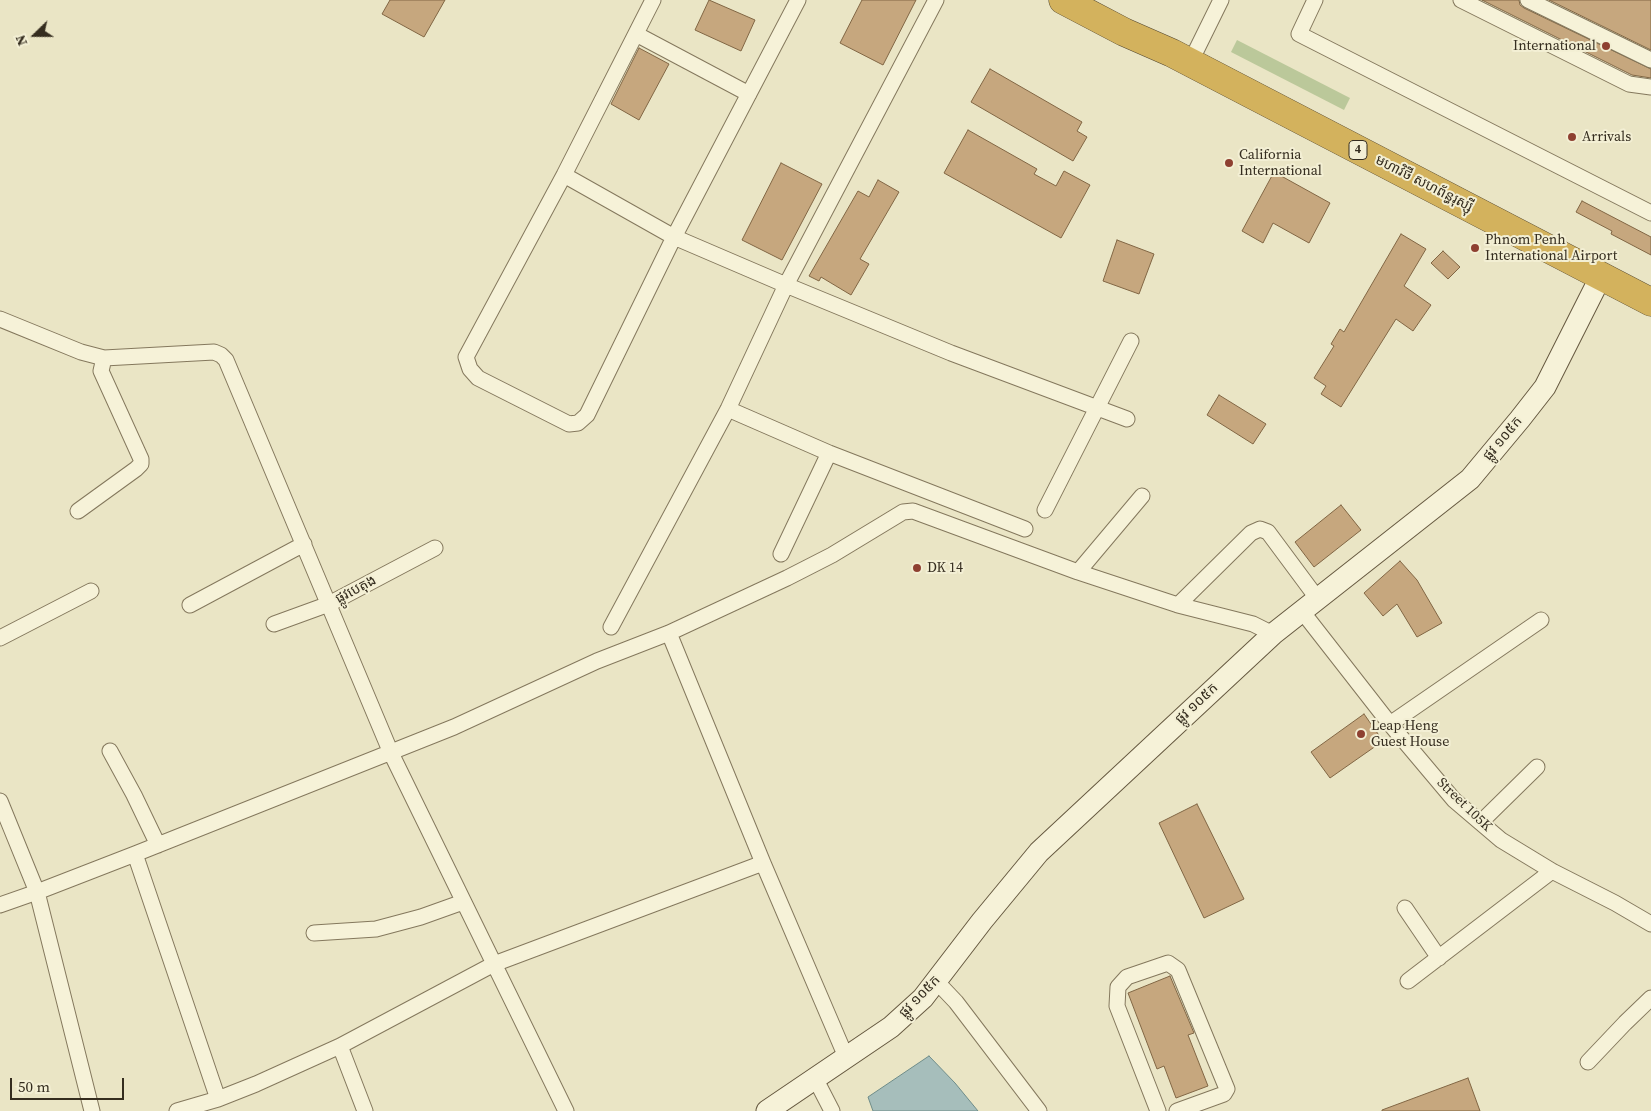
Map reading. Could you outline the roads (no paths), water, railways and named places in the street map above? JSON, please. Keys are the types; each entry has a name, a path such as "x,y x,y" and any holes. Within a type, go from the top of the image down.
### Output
{"highway":[{"name":"មហាវិថី សហព័ន្ធរុស្ស៊ី","path":"1064,0 1124,32 1190,63 1651,302"}],"main road":[{"name":"ផ្លូវ ១០៥ក","path":"767,1111 891,1027 923,998 1039,852 1272,634 1470,478 1545,387 1601,276"}],"street":[{"path":"653,0 564,175 466,357 470,369 478,378 570,424 578,423 587,415 674,237 798,0"},
{"path":"611,627 728,409 786,285 936,0"},
{"path":"1190,63 1220,0"},
{"path":"1315,0 1299,34 1651,213"},
{"path":"1461,0 1628,84 1651,88"},
{"path":"1528,0 1651,60"},
{"path":"636,34 749,94"},
{"path":"564,175 674,237 951,353 1127,419"},
{"path":"0,319 81,352 104,358 214,352 221,355 230,368 391,753 566,1111"},
{"path":"1045,510 1131,341"},
{"path":"78,512 136,470 141,464 141,459 101,371 104,358"},
{"path":"728,409 829,453 1025,529"},
{"path":"781,554 829,453"},
{"path":"1078,572 1142,496"},
{"path":"0,905 135,854 454,728 597,661 669,633 832,555 903,512 913,511 1078,572 1178,605 1253,624 1272,634"},
{"name":"Street 105K","path":"1178,605 1251,533 1260,529 1268,532 1309,604 1390,724 1451,797 1501,840 1552,871 1615,903 1651,924"},
{"path":"190,604 304,544"},
{"name":"ផ្លូវបេតុង","path":"274,624 329,604 435,548"},
{"path":"0,638 91,591"},
{"path":"1390,724 1541,620"},
{"path":"669,633 763,863 846,1057"},
{"path":"110,751 158,845"},
{"path":"1481,822 1537,767"},
{"path":"0,802 37,892 92,1111"},
{"path":"135,854 218,1099"},
{"path":"177,1111 218,1099 256,1084 340,1046 494,964 763,863"},
{"path":"1408,982 1552,871"},
{"path":"314,933 376,929 421,917 464,902"},
{"path":"1405,908 1439,958"},
{"path":"1158,1111 1117,1006 1118,987 1127,977 1168,963 1178,970 1227,1089 1224,1094 1177,1111"},
{"path":"936,982 956,1002 1039,1111"},
{"path":"1588,1062 1651,998"},
{"path":"340,1046 365,1111"},
{"path":"816,1078 832,1111"}],"water":[{"path":"929,1056 978,1111 873,1111 868,1097"}],"place":[{"name":"International","path":"1606,46"},
{"name":"Arrivals","path":"1572,137"},
{"name":"California International","path":"1229,163"},
{"name":"Phnom Penh International Airport","path":"1475,248"},
{"name":"DK 14","path":"917,568"},
{"name":"Leap Heng Guest House","path":"1361,734"}]}
